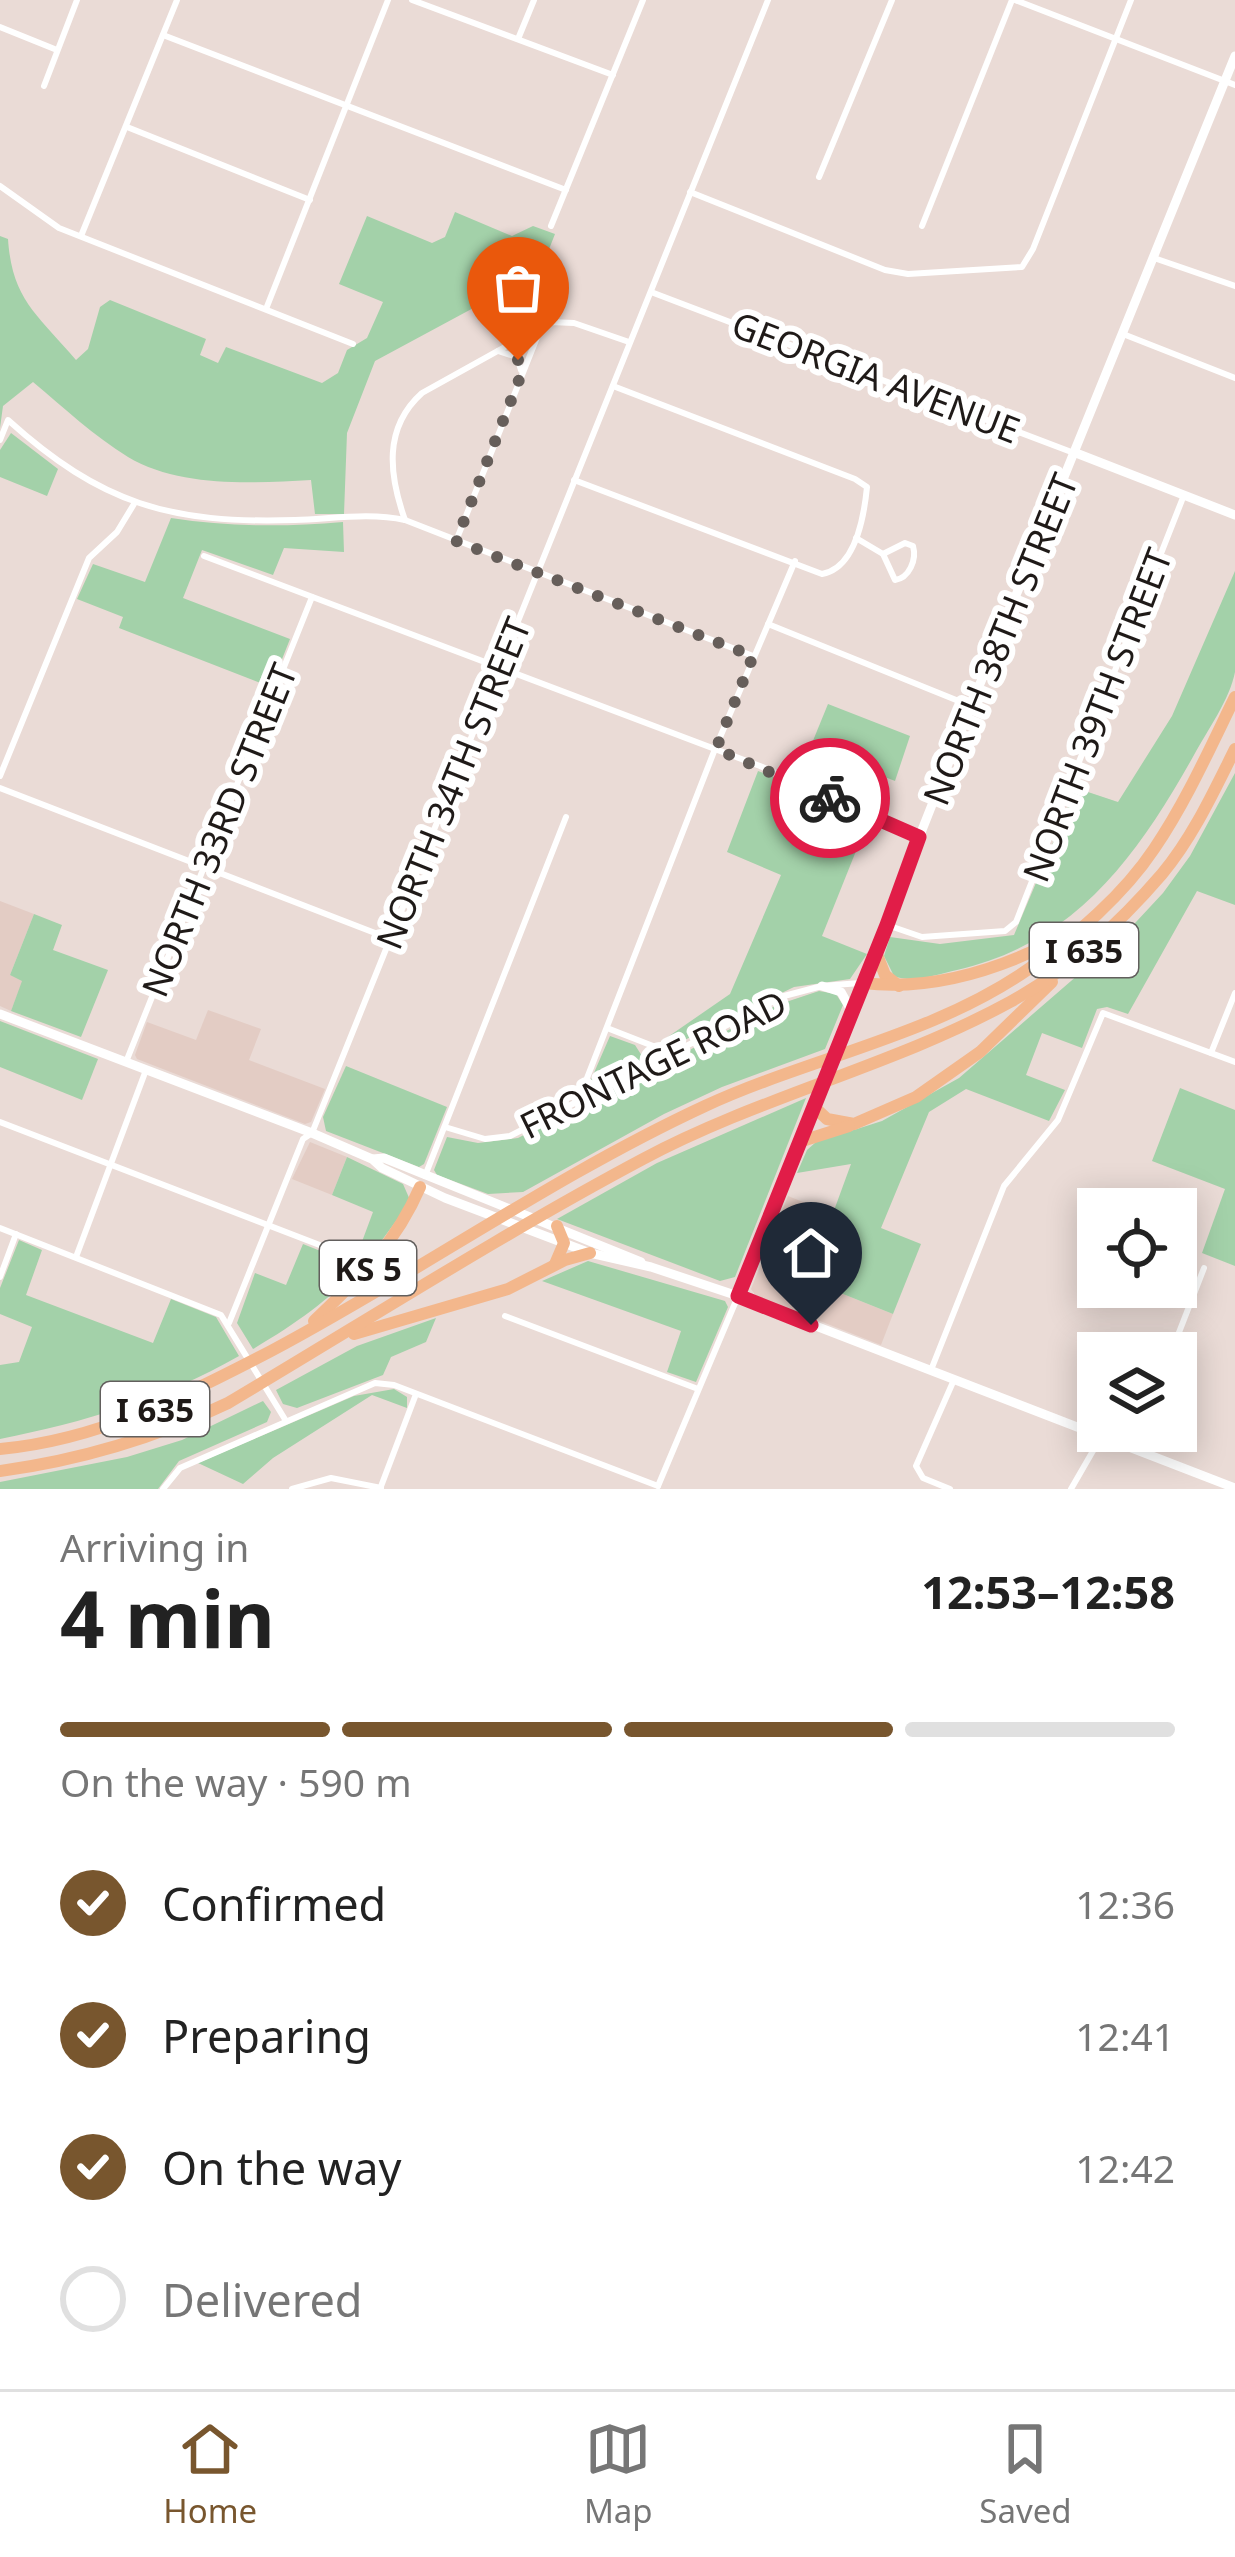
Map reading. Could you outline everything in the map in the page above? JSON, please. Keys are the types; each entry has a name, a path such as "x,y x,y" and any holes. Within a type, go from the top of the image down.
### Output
{"highway":[{"name":"I 635","path":"0,1449 105,1427 157,1408 298,1336 542,1194 707,1105 977,999 1030,968 1079,928 1154,850 1235,697"},
{"name":"I 635","path":"0,1471 81,1457 166,1432 228,1402 561,1206 719,1122 967,1024 1015,999 1078,956 1164,872 1208,804 1235,748"},
{"path":"863,983 918,986 985,971 1079,928"},
{"path":"876,952 885,975 900,986"},
{"path":"799,1142 916,1097 950,1075 1078,956"},
{"path":"813,1106 827,1119 854,1124"},
{"name":"KS 5","path":"298,1336 388,1248 423,1182"},
{"path":"554,1265 564,1244 557,1226"},
{"name":"KS 5","path":"335,1340 508,1288 590,1252"}],"main road":[{"name":"NORTH 38TH STREET","path":"738,1296 971,706 1230,82 1235,56"},
{"name":"GEORGIA AVENUE","path":"1076,453 1235,515"},
{"path":"822,986 842,992 851,1012"},
{"path":"0,1014 312,1133 382,1168 557,1226 651,1268"},
{"path":"423,1182 564,1244 738,1296 1077,1428"},
{"path":"1141,1452 1235,1488"}],"street":[{"path":"44,86 77,0"},
{"path":"81,236 177,0"},
{"path":"266,309 388,0"},
{"path":"412,0 613,75"},
{"path":"518,40 534,0"},
{"path":"551,226 643,0"},
{"name":"NORTH 34TH STREET","path":"229,1323 303,1139 312,1133 768,0"},
{"path":"819,177 892,0"},
{"path":"922,226 1014,0 1230,82"},
{"path":"690,193 885,270 908,274 1022,267 1131,0"},
{"path":"0,27 57,50"},
{"path":"163,35 566,190"},
{"path":"127,128 310,200"},
{"path":"0,186 45,221 353,344"},
{"path":"1154,258 1235,286"},
{"name":"GEORGIA AVENUE","path":"651,292 1076,453"},
{"path":"405,520 392,485 391,452 407,408 440,381 561,320 629,342"},
{"path":"456,541 541,327"},
{"path":"1123,334 1235,377"},
{"path":"495,351 517,357 521,375"},
{"path":"574,481 822,574 838,568 856,538 867,488 845,473 612,385"},
{"path":"0,440 8,420 88,482 134,504 190,516 248,522 382,515 405,520 753,656"},
{"name":"NORTH 39TH STREET","path":"887,925 922,937 1005,931 1016,922 1184,495"},
{"path":"0,776 89,558 116,532 134,504"},
{"path":"856,538 883,554 895,580 908,573 914,546 905,543 883,554"},
{"path":"204,556 716,749 919,837"},
{"path":"587,1078 795,561"},
{"name":"NORTH 33RD STREET","path":"125,1063 312,597"},
{"path":"768,624 971,706"},
{"path":"0,788 389,939"},
{"path":"423,1182 566,817"},
{"name":"FRONTAGE ROAD","path":"445,1126 485,1139 510,1136 784,996 822,986 863,983"},
{"path":"1211,1053 1235,993"},
{"path":"930,1373 1004,1186 1061,1114 1102,1012 1235,1062"},
{"path":"607,1028 674,1054"},
{"path":"640,1041 646,1055 644,1069"},
{"path":"76,1257 146,1070"},
{"path":"0,1122 343,1254"},
{"path":"0,1228 208,1309 229,1323 286,1421"},
{"path":"0,1277 16,1234"},
{"path":"1179,1332 1204,1268"},
{"name":"NORTH 38TH STREET","path":"657,1488 738,1296"},
{"path":"505,1316 699,1389"},
{"path":"950,1489 918,1473 918,1461 953,1382"},
{"path":"163,1489 180,1468 375,1383 416,1394 657,1488"},
{"path":"294,1488 331,1478 382,1488 416,1394"},
{"path":"1071,1489 1092,1452"}],"shaded area":[{"path":"0,901 34,914 10,975 23,980 11,1011 0,1006"},
{"path":"208,1010 261,1029 249,1060 325,1089 311,1122 305,1124 137,1059 147,1022 196,1040"},
{"path":"310,1142 347,1157 332,1195 292,1179"},
{"path":"788,1196 833,1214 825,1235 840,1241 823,1286 893,1314 881,1345 756,1296 751,1289"}],"green space":[{"path":"455,212 512,236 533,226 555,234 540,272 375,361 347,433 344,514 315,514 311,480 217,481 148,467 103,440 33,382 3,406 0,428 0,236 8,239 15,277 29,306 76,360 88,349 100,307 110,300 206,339 200,355 218,363 226,347 322,383 338,373 347,350 367,338 383,302 339,284 367,216 432,243 445,237"},
{"path":"11,433 58,469 47,496 0,477 0,450"},
{"path":"171,518 257,525 343,522 344,552 284,548 273,575 202,550 183,598 290,639 271,687 119,628 123,617 77,599 93,564 145,582"},
{"path":"1235,571 1235,672 1228,693 1173,792 1126,860 1070,916 1036,939 957,970 917,979 894,976 884,956 890,937 940,944 1014,935 1076,788 1118,802 1172,716"},
{"path":"828,704 910,736 895,781 810,748"},
{"path":"758,771 790,783 777,816 856,851 822,936 867,954 850,979 794,987 670,1047 659,1043 730,994 781,875 727,852"},
{"path":"1235,773 1235,905 1197,891 1128,1014 1097,1009 1082,1048 1042,1033 1026,1075 1065,1090 1049,1121 966,1089 929,1112 881,1228 921,1244 893,1314 823,1286 839,1242 825,1235 851,1164 797,1173 807,1150 816,1142 882,1121 959,1078 1123,936 1190,856"},
{"path":"34,914 62,925 53,950 108,970 81,1037 11,1011 22,981 10,975"},
{"path":"819,991 836,994 843,1005 825,1049 664,1114 523,1192 488,1194 434,1170 447,1137 478,1143 518,1138 777,1005"},
{"path":"0,1021 98,1059 82,1100 0,1067"},
{"path":"610,1036 635,1045 642,1056 639,1063 576,1099 582,1082 590,1082"},
{"path":"346,1066 447,1107 424,1164 419,1167 326,1131 323,1117"},
{"path":"1180,1088 1235,1110 1235,1266 1202,1253 1225,1189 1152,1161"},
{"path":"806,1098 735,1277 720,1281 557,1219 657,1163"},
{"path":"347,1157 403,1184 410,1200 342,1285 253,1349 237,1323 255,1273 286,1285 303,1244 343,1260 348,1252 357,1255 373,1212 332,1195"},
{"path":"19,1240 42,1250 26,1295 153,1343 171,1299 216,1317 239,1356 182,1385 123,1407 0,1439 0,1365 19,1362 32,1327 0,1314 0,1288"},
{"path":"588,1261 725,1301 728,1307 696,1382 667,1372 681,1331 542,1281"},
{"path":"436,1318 426,1342 391,1357 383,1375 297,1408 283,1404 276,1390 357,1346"},
{"path":"394,1389 407,1397 407,1408 372,1395 273,1458 243,1484 198,1463 354,1396"},
{"path":"263,1401 271,1412 267,1422 179,1461 158,1489 0,1489 0,1482 127,1457 182,1440"}],"way so far":[{"path":"518,360 521,375 456,541 753,656 716,749 830,798"}],"route":[{"path":"811,1325 738,1296 919,837 830,798"}]}
